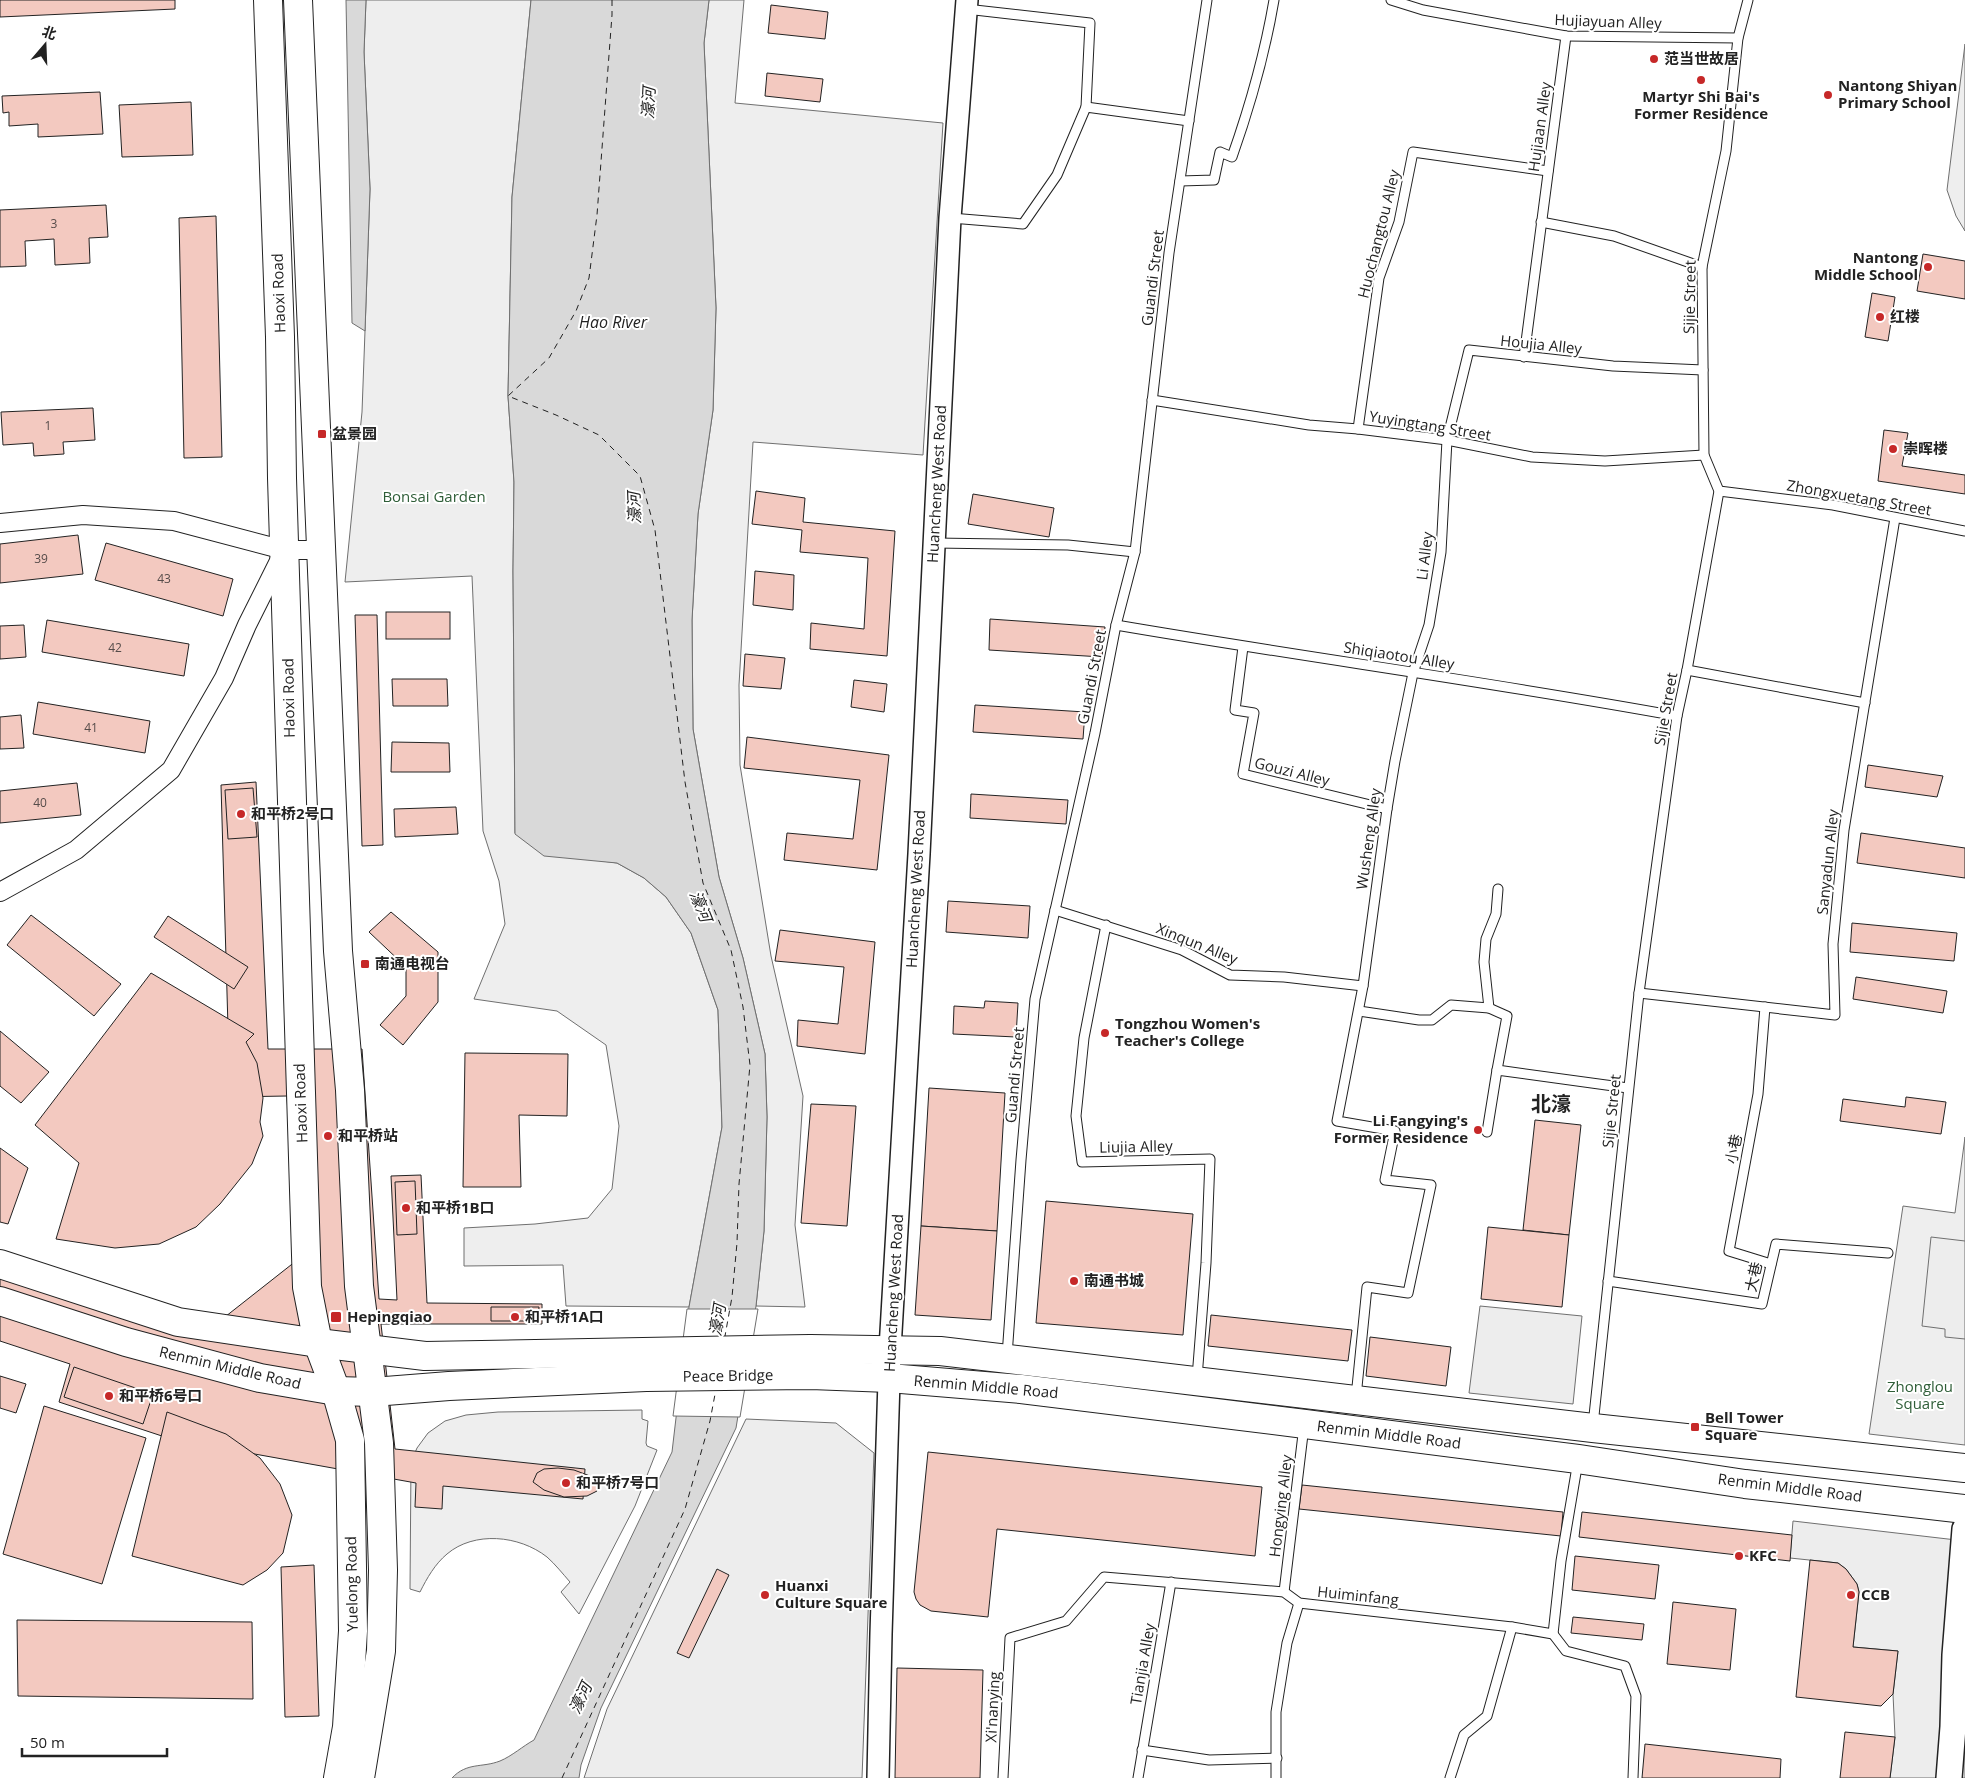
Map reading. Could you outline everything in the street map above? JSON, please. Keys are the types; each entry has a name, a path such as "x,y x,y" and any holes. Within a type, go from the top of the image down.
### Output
{"main road":[{"name":"Haoxi Road","path":"268,0 280,337 284,550 307,1287 318,1343 336,1391"},
{"name":"Haoxi Road","path":"298,0 338,951 350,1090 359,1286 373,1392"},
{"path":"0,1264 178,1322 367,1350 425,1356 646,1365 810,1362"},
{"name":"Renmin Middle Road","path":"0,1301 145,1347 260,1378 336,1391 373,1392 449,1386 646,1365"},
{"name":"Renmin Middle Road","path":"810,1362 890,1349 940,1351 1592,1428 1965,1468"},
{"name":"Renmin Middle Road","path":"810,1362 889,1378 1021,1389 1578,1459 1745,1484 1965,1509"},
{"name":"Yuelong Road","path":"336,1391 350,1440 353,1631 347,1727 338,1778"},
{"name":"Yuelong Road","path":"360,1778 381,1651 383,1570 380,1453 373,1392"},
{"path":"1949,1778 1953,1727 1955,1655 1965,1529"}],"street":[{"name":"Huancheng West Road","path":"878,1778 890,1349 935,543 950,218 967,5"},
{"path":"0,523 83,516 174,521 284,550 321,550"},
{"path":"0,892 76,850 171,770 224,678 247,625 284,550"}],"lane":[{"name":"Guandi Street","path":"1007,1358 1020,1160 1035,999 1096,733 1116,625 1135,552 1169,253 1207,0"},
{"path":"1180,180 1214,180 1220,152 1232,157 1249,108 1274,0"},
{"name":"Hujiayuan Alley","path":"1392,0 1423,10 1522,30 1566,36 1738,38"},
{"name":"Sijie Street","path":"1592,1428 1639,993 1677,716 1719,491 1704,455 1702,267 1726,151 1738,38 1748,0"},
{"path":"950,218 1022,224 1057,175 1086,107 1090,24 967,5"},
{"name":"Hujiaan Alley","path":"1524,358 1566,36"},
{"path":"1086,107 1189,121"},
{"name":"Huochangtou Alley","path":"1358,428 1379,278 1399,222 1412,152 1548,171"},
{"path":"1541,222 1614,236 1702,267"},
{"name":"Houjia Alley","path":"1447,440 1469,350 1524,358 1613,366 1703,370"},
{"name":"Yuyingtang Street","path":"1152,400 1309,425 1358,428 1447,440 1532,457 1605,461 1704,455"},
{"name":"Li Alley","path":"1413,673 1429,625 1441,552 1447,440"},
{"name":"Zhongxuetang Street","path":"1719,491 1833,505 1965,531"},
{"name":"Sanyadun Alley","path":"1639,993 1835,1015 1833,944 1844,830 1895,518"},
{"path":"935,543 1068,545 1135,552"},
{"name":"Shiqiaotou Alley","path":"1116,625 1413,673 1553,693 1677,716"},
{"name":"Gouzi Alley","path":"1243,646 1235,710 1254,713 1243,774 1387,809"},
{"path":"1687,670 1865,702"},
{"name":"Wusheng Alley","path":"1355,1400 1367,1287 1408,1293 1431,1185 1385,1180 1395,1131 1338,1120 1364,986 1387,809 1413,673"},
{"path":"1489,1008 1484,962 1486,939 1496,914 1498,889"},
{"name":"Xinqun Alley","path":"1055,910 1182,950 1230,975 1284,977 1364,986"},
{"name":"Liujia Alley","path":"1106,925 1084,1038 1076,1116 1082,1162 1210,1159 1206,1263 1197,1380"},
{"path":"1359,1011 1419,1020 1432,1020 1452,1005 1489,1008 1507,1016 1496,1070 1487,1132"},
{"name":"小巷","path":"1765,1007 1758,1094 1729,1251 1771,1264"},
{"path":"1496,1070 1628,1088"},
{"name":"大巷","path":"1608,1281 1762,1304 1776,1244 1888,1253"},
{"name":"Hongying Alley","path":"1284,1592 1305,1424"},
{"path":"1578,1459 1561,1560 1553,1634 1566,1651 1625,1666 1636,1696 1633,1778"},
{"name":"Xi'nanying","path":"1003,1778 1010,1638 1066,1621 1104,1577 1171,1582"},
{"path":"1171,1582 1284,1592"},
{"name":"Tianjia Alley","path":"1138,1778 1171,1582"},
{"name":"Huiminfang","path":"1284,1592 1299,1603 1512,1627 1553,1634"},
{"path":"1276,1778 1276,1712 1287,1643 1299,1603"},
{"path":"1450,1778 1464,1735 1487,1716 1512,1627"},
{"path":"1142,1750 1209,1760 1277,1758"}],"green space":[{"name":"Bonsai Garden","path":"366,0 531,0 512,197 508,396 514,482 515,833 595,860 617,863 644,878 666,897 691,933 718,1010 722,1127 689,1307 566,1306 563,1265 464,1266 464,1228 535,1224 588,1218 612,1189 619,1126 606,1045 557,1011 474,999 505,924 499,881 483,831 472,576 345,582 362,412 365,331 370,189 364,52"},
{"path":"709,0 744,0 735,103 943,123 923,455 753,442 739,685 740,765 771,956 803,1096 795,1225 805,1307 756,1306 764,1231 767,1117 765,1054 743,958 719,877 693,729 692,620 698,514 713,410 716,308 704,43"},
{"path":"1965,44 1965,231 1956,216 1947,190"},
{"name":"Zhonglou Square","path":"1965,1137 1965,1445 1869,1434 1903,1206 1955,1213"},
{"path":"642,1410 642,1419 648,1421 647,1446 657,1450 635,1506 579,1614 561,1592 570,1582 556,1566 536,1550 510,1540 483,1539 458,1547 439,1562 428,1576 420,1592 410,1589 411,1462 417,1448 428,1433 445,1421 466,1415 498,1412"}],"shaded area":[{"path":"1931,1237 1965,1241 1965,1339 1945,1337 1945,1329 1922,1326"},
{"path":"1480,1306 1582,1316 1573,1404 1469,1393"},
{"name":"Huanxi Culture Square","path":"746,1419 836,1423 874,1453 862,1778 584,1778 607,1709"},
{"path":"1793,1521 1965,1541 1965,1778 1890,1778 1895,1737 1893,1694 1898,1651 1853,1647 1859,1592 1857,1584 1846,1569 1838,1563 1790,1558"}],"water":[{"path":"346,0 366,0 364,52 370,189 365,331 352,323"},
{"name":"Hao River","path":"531,0 709,0 704,43 716,308 713,410 698,514 692,620 693,729 719,877 743,958 765,1054 767,1117 764,1231 756,1306 736,1428 601,1708 581,1765 579,1778 452,1778 469,1767 500,1761 534,1740 672,1452 689,1307 722,1127 718,1010 691,933 666,897 644,878 617,863 544,856 515,834 514,482 508,396 512,197"}],"pier":[{"path":"687,1309 758,1309 740,1417 673,1416"}],"building":[{"path":"0,0 175,0 175,9 0,17"},
{"path":"771,5 828,12 825,39 768,33"},
{"path":"767,73 823,79 820,102 765,96"},
{"path":"100,92 103,134 38,137 38,124 9,126 9,112 3,113 2,96"},
{"path":"191,102 193,155 122,157 119,105"},
{"path":"106,205 108,237 89,238 90,263 55,265 54,239 25,241 26,266 0,267 0,210"},
{"path":"216,216 222,457 184,458 179,218"},
{"path":"1923,254 1965,261 1965,299 1917,291"},
{"name":"红楼","path":"1872,293 1895,297 1888,341 1865,337"},
{"path":"93,408 95,440 63,442 64,454 34,456 33,443 3,445 1,412"},
{"name":"崇晖楼","path":"1884,430 1908,433 1902,466 1965,475 1965,494 1878,481"},
{"path":"756,491 805,498 803,522 895,531 887,656 810,649 811,623 864,629 868,558 800,552 802,530 752,524"},
{"path":"973,494 1054,508 1049,537 968,524"},
{"path":"78,535 83,574 0,583 0,544"},
{"path":"106,543 233,579 223,616 95,580"},
{"path":"755,571 794,575 793,610 753,605"},
{"path":"386,612 450,612 450,639 386,639"},
{"path":"355,615 377,615 383,845 362,846"},
{"path":"990,619 1105,627 1102,657 989,650"},
{"path":"47,620 189,644 184,676 42,652"},
{"path":"24,625 26,657 0,659 0,626"},
{"path":"745,654 785,658 781,689 743,686"},
{"path":"392,679 447,679 448,706 393,706"},
{"path":"854,680 887,684 884,712 851,707"},
{"path":"38,702 150,721 145,753 33,734"},
{"path":"975,705 1085,712 1083,739 973,732"},
{"path":"21,715 24,748 0,749 0,717"},
{"path":"747,737 889,755 877,870 784,860 787,833 853,839 860,780 744,768"},
{"path":"392,742 449,743 450,772 391,772"},
{"path":"1868,765 1943,776 1937,797 1865,787"},
{"name":"和平桥站","path":"256,782 268,1049 362,1049 379,1299 397,1300 391,1176 421,1175 427,1303 542,1304 542,1324 381,1324 395,1449 585,1469 583,1499 443,1486 442,1509 415,1507 416,1483 171,1439 59,1402 70,1364 0,1341 0,1252 216,1324 296,1261 287,1096 230,1097 221,785"},
{"path":"77,783 81,815 0,823 0,791"},
{"name":"和平桥2号口","path":"253,788 257,837 228,839 225,790"},
{"path":"971,794 1068,800 1066,824 970,818"},
{"path":"456,807 458,834 395,837 394,809"},
{"path":"1861,833 1965,848 1965,878 1857,863"},
{"path":"948,901 1030,906 1028,938 946,932"},
{"path":"391,912 438,952 438,1002 403,1045 380,1025 406,996 406,967 369,932"},
{"path":"31,915 121,984 94,1016 7,945"},
{"path":"168,916 248,967 234,989 154,937"},
{"path":"1852,923 1957,933 1954,961 1850,952"},
{"path":"780,930 875,942 865,1054 797,1046 798,1020 838,1024 844,967 775,961"},
{"path":"151,973 254,1034 246,1042 257,1063 263,1098 260,1122 263,1136 252,1164 220,1204 196,1227 159,1244 115,1248 56,1239 79,1163 35,1125"},
{"path":"1856,977 1947,991 1943,1013 1853,999"},
{"path":"985,1001 1018,1003 1016,1037 953,1034 954,1006 984,1008"},
{"path":"0,1031 49,1072 21,1103 0,1086"},
{"path":"465,1053 568,1054 567,1116 519,1115 521,1187 463,1187"},
{"path":"929,1088 1005,1093 997,1231 921,1226"},
{"path":"1906,1097 1946,1102 1941,1134 1840,1121 1843,1099 1905,1107"},
{"path":"811,1104 856,1106 847,1226 801,1223"},
{"path":"1535,1120 1581,1125 1569,1235 1523,1230"},
{"path":"0,1148 28,1168 8,1224 0,1222"},
{"name":"和平桥1B口","path":"415,1181 417,1234 397,1235 395,1182"},
{"path":"1046,1201 1193,1214 1183,1335 1036,1323"},
{"path":"921,1226 997,1231 991,1320 915,1315"},
{"path":"1488,1227 1569,1235 1562,1307 1481,1299"},
{"name":"和平桥1A口","path":"491,1307 539,1307 538,1321 491,1321"},
{"path":"1211,1315 1352,1330 1348,1361 1208,1346"},
{"path":"1370,1337 1451,1347 1446,1386 1366,1376"},
{"name":"和平桥6号口","path":"74,1367 153,1394 143,1424 64,1397"},
{"path":"0,1376 26,1384 16,1413 0,1408"},
{"path":"44,1406 146,1438 102,1584 3,1554"},
{"path":"167,1412 226,1434 260,1458 280,1484 292,1515 283,1553 267,1570 243,1585 132,1556"},
{"path":"928,1452 1262,1487 1255,1556 997,1529 988,1617 931,1611 920,1605 914,1592"},
{"name":"和平桥7号口","path":"544,1469 574,1470 590,1476 597,1481 597,1491 587,1496 564,1497 544,1490 533,1482 537,1473"},
{"path":"1302,1485 1563,1512 1561,1536 1299,1509"},
{"path":"1582,1512 1792,1535 1790,1561 1579,1537"},
{"path":"1575,1556 1659,1565 1655,1599 1572,1590"},
{"path":"1810,1560 1838,1563 1846,1569 1857,1584 1859,1592 1853,1647 1898,1651 1893,1694 1881,1706 1796,1697"},
{"path":"314,1565 319,1716 285,1717 281,1567"},
{"path":"717,1569 729,1575 689,1658 677,1653"},
{"path":"1673,1602 1736,1609 1730,1670 1667,1664"},
{"path":"1573,1617 1644,1624 1642,1640 1571,1633"},
{"path":"17,1620 252,1622 253,1699 18,1696"},
{"path":"897,1668 983,1670 980,1778 895,1778"},
{"path":"1845,1732 1895,1737 1890,1778 1840,1778"},
{"path":"1645,1744 1781,1759 1780,1778 1642,1778"}],"ferry route":[{"path":"612,0 597,215 589,278 576,311 549,358 508,396 599,435 640,476 655,530 685,782 703,883 731,950 743,1007 750,1065 739,1184 737,1243 732,1297 725,1336"},
{"path":"562,1778 685,1509 710,1421 716,1389"}],"place":[{"name":"范当世故居","path":"1654,59"},
{"name":"Martyr Shi Bai's Former Residence","path":"1701,80"},
{"name":"Nantong Shiyan Primary School","path":"1828,95"},
{"name":"Nantong Middle School","path":"1928,267"},
{"name":"红楼","path":"1880,317"},
{"name":"盆景园","path":"322,434"},
{"name":"崇晖楼","path":"1893,449"},
{"name":"和平桥2号口","path":"241,814"},
{"name":"南通电视台","path":"365,964"},
{"name":"Tongzhou Women's Teacher's College","path":"1105,1033"},
{"name":"Li Fangying's Former Residence","path":"1478,1130"},
{"name":"和平桥站","path":"328,1136"},
{"name":"和平桥1B口","path":"406,1208"},
{"name":"南通书城","path":"1074,1281"},
{"name":"Hepingqiao","path":"336,1317"},
{"name":"和平桥1A口","path":"515,1317"},
{"name":"和平桥6号口","path":"109,1396"},
{"name":"Bell Tower Square","path":"1695,1427"},
{"name":"和平桥7号口","path":"566,1483"},
{"name":"KFC","path":"1739,1556"},
{"name":"Huanxi Culture Square","path":"765,1595"},
{"name":"CCB","path":"1851,1595"}],"district":[{"name":"北濠","path":"1551,1104"}],"water label":[{"name":"濠河","path":"648,103"},
{"name":"濠河","path":"634,508"},
{"name":"濠河","path":"701,906"},
{"name":"濠河","path":"717,1320"},
{"name":"濠河","path":"580,1698"}]}
